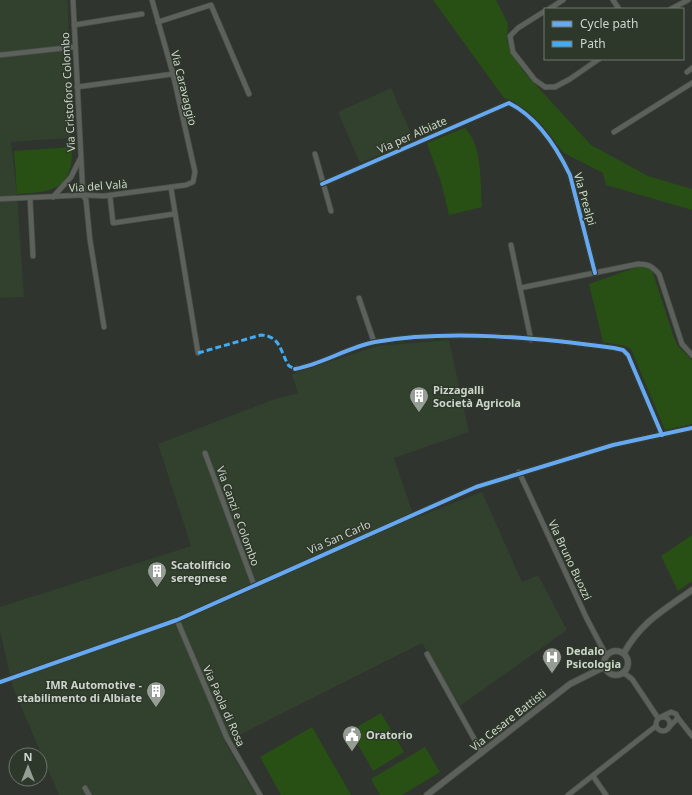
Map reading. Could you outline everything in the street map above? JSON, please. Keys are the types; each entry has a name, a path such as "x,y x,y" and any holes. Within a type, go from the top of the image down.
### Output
{"street":[{"name":"Via Cristoforo Colombo","path":"53,197 71,177 81,158 74,47 73,0"},
{"name":"Via Caravaggio","path":"152,0 173,74 195,172 194,181"},
{"path":"551,8 563,0"},
{"path":"673,8 688,0"},
{"path":"158,22 211,5 249,94"},
{"path":"544,12 518,28 510,36 513,52 535,80 545,87 555,87 598,60"},
{"path":"74,25 142,14"},
{"path":"0,55 74,47"},
{"path":"687,72 692,68"},
{"path":"77,87 173,74"},
{"path":"614,132 692,83"},
{"name":"Via per Albiate","path":"322,184 510,103"},
{"name":"Via Prealpi","path":"510,103 525,114 541,129 566,166 570,175 595,272"},
{"path":"315,154 322,184 331,210"},
{"path":"81,158 83,195 86,200 90,240 104,327"},
{"name":"Via del Valà","path":"0,200 83,195 110,196 171,188 190,184 194,181"},
{"path":"171,188 174,214 198,353"},
{"path":"110,196 113,223 174,214"},
{"path":"30,198 33,256"},
{"path":"511,245 531,340"},
{"path":"520,288 595,272 638,264 647,264 652,266 659,274 682,344 686,351 692,355"},
{"path":"359,298 374,342"},
{"path":"295,369 374,342 407,338 481,337 600,346 623,350 628,355 662,434"},
{"name":"Via San Carlo","path":"0,682 177,620 476,487 519,472 613,445 692,428"},
{"name":"Via Canzi e Colombo","path":"205,453 254,585"},
{"name":"Via Bruno Buozzi","path":"519,472 587,619 606,655"},
{"path":"624,653 634,635 643,626 692,590"},
{"name":"Via Paola di Rosa","path":"177,620 227,738 260,795"},
{"path":"614,650 624,653 629,662 624,673 613,675 604,667 606,655 614,650"},
{"path":"426,654 482,753"},
{"name":"Via Cesare Battisti","path":"427,795 570,684 604,667"},
{"path":"624,673 632,680 660,718 669,720 669,727"},
{"path":"568,795 656,726 660,718 671,712 676,714 692,736"},
{"path":"656,726 661,731 665,730 678,718"},
{"path":"592,776 606,795"},
{"path":"86,788 89,795"}],"shaded area":[{"path":"0,0 68,0 70,138 11,142 17,194 24,297 0,298"},
{"path":"391,88 414,140 360,163 338,112"},
{"path":"449,340 469,432 394,458 412,511 417,517 482,492 522,582 538,575 567,630 460,706 422,643 225,742 256,795 59,795 48,769 48,747 38,747 13,688 0,631 0,607 191,546 158,444 272,400 298,393 292,374 377,346"}],"green space":[{"path":"433,0 496,0 508,24 507,40 510,51 524,72 591,145 648,176 692,189 692,210 606,185 603,173 564,153 544,127 527,111 513,101 504,98"},
{"path":"465,128 471,136 478,154 482,207 449,215 441,182 427,143"},
{"path":"72,147 69,172 65,180 59,186 41,192 17,194 14,151"},
{"path":"643,265 652,270 678,346 692,360 692,424 665,430 631,349 625,346 603,342 589,284"},
{"path":"692,535 692,581 678,591 661,556"},
{"path":"381,713 404,752 373,771 350,731"},
{"path":"312,727 351,795 281,795 260,757"},
{"path":"425,747 440,772 402,795 380,795 371,779"}],"marked path":[{"path":"198,353 261,335 268,336 273,338 279,346 289,366 295,369"}],"cycle path":[{"path":"322,184 509,103 529,116 545,134 559,154 570,175 595,273"},
{"path":"295,369 305,367 365,344 404,338 433,336 494,336 525,338 614,348 623,350 628,355 662,435"},
{"path":"0,682 177,620 476,487 613,445 692,428"}],"place":[{"name":"Pizzagalli Società Agricola","path":"419,413"},
{"name":"Scatolificio seregnese","path":"157,588"},
{"name":"Dedalo Psicologia","path":"552,674"},
{"name":"IMR Automotive - stabilimento di Albiate","path":"156,708"},
{"name":"Oratorio","path":"352,752"}]}
